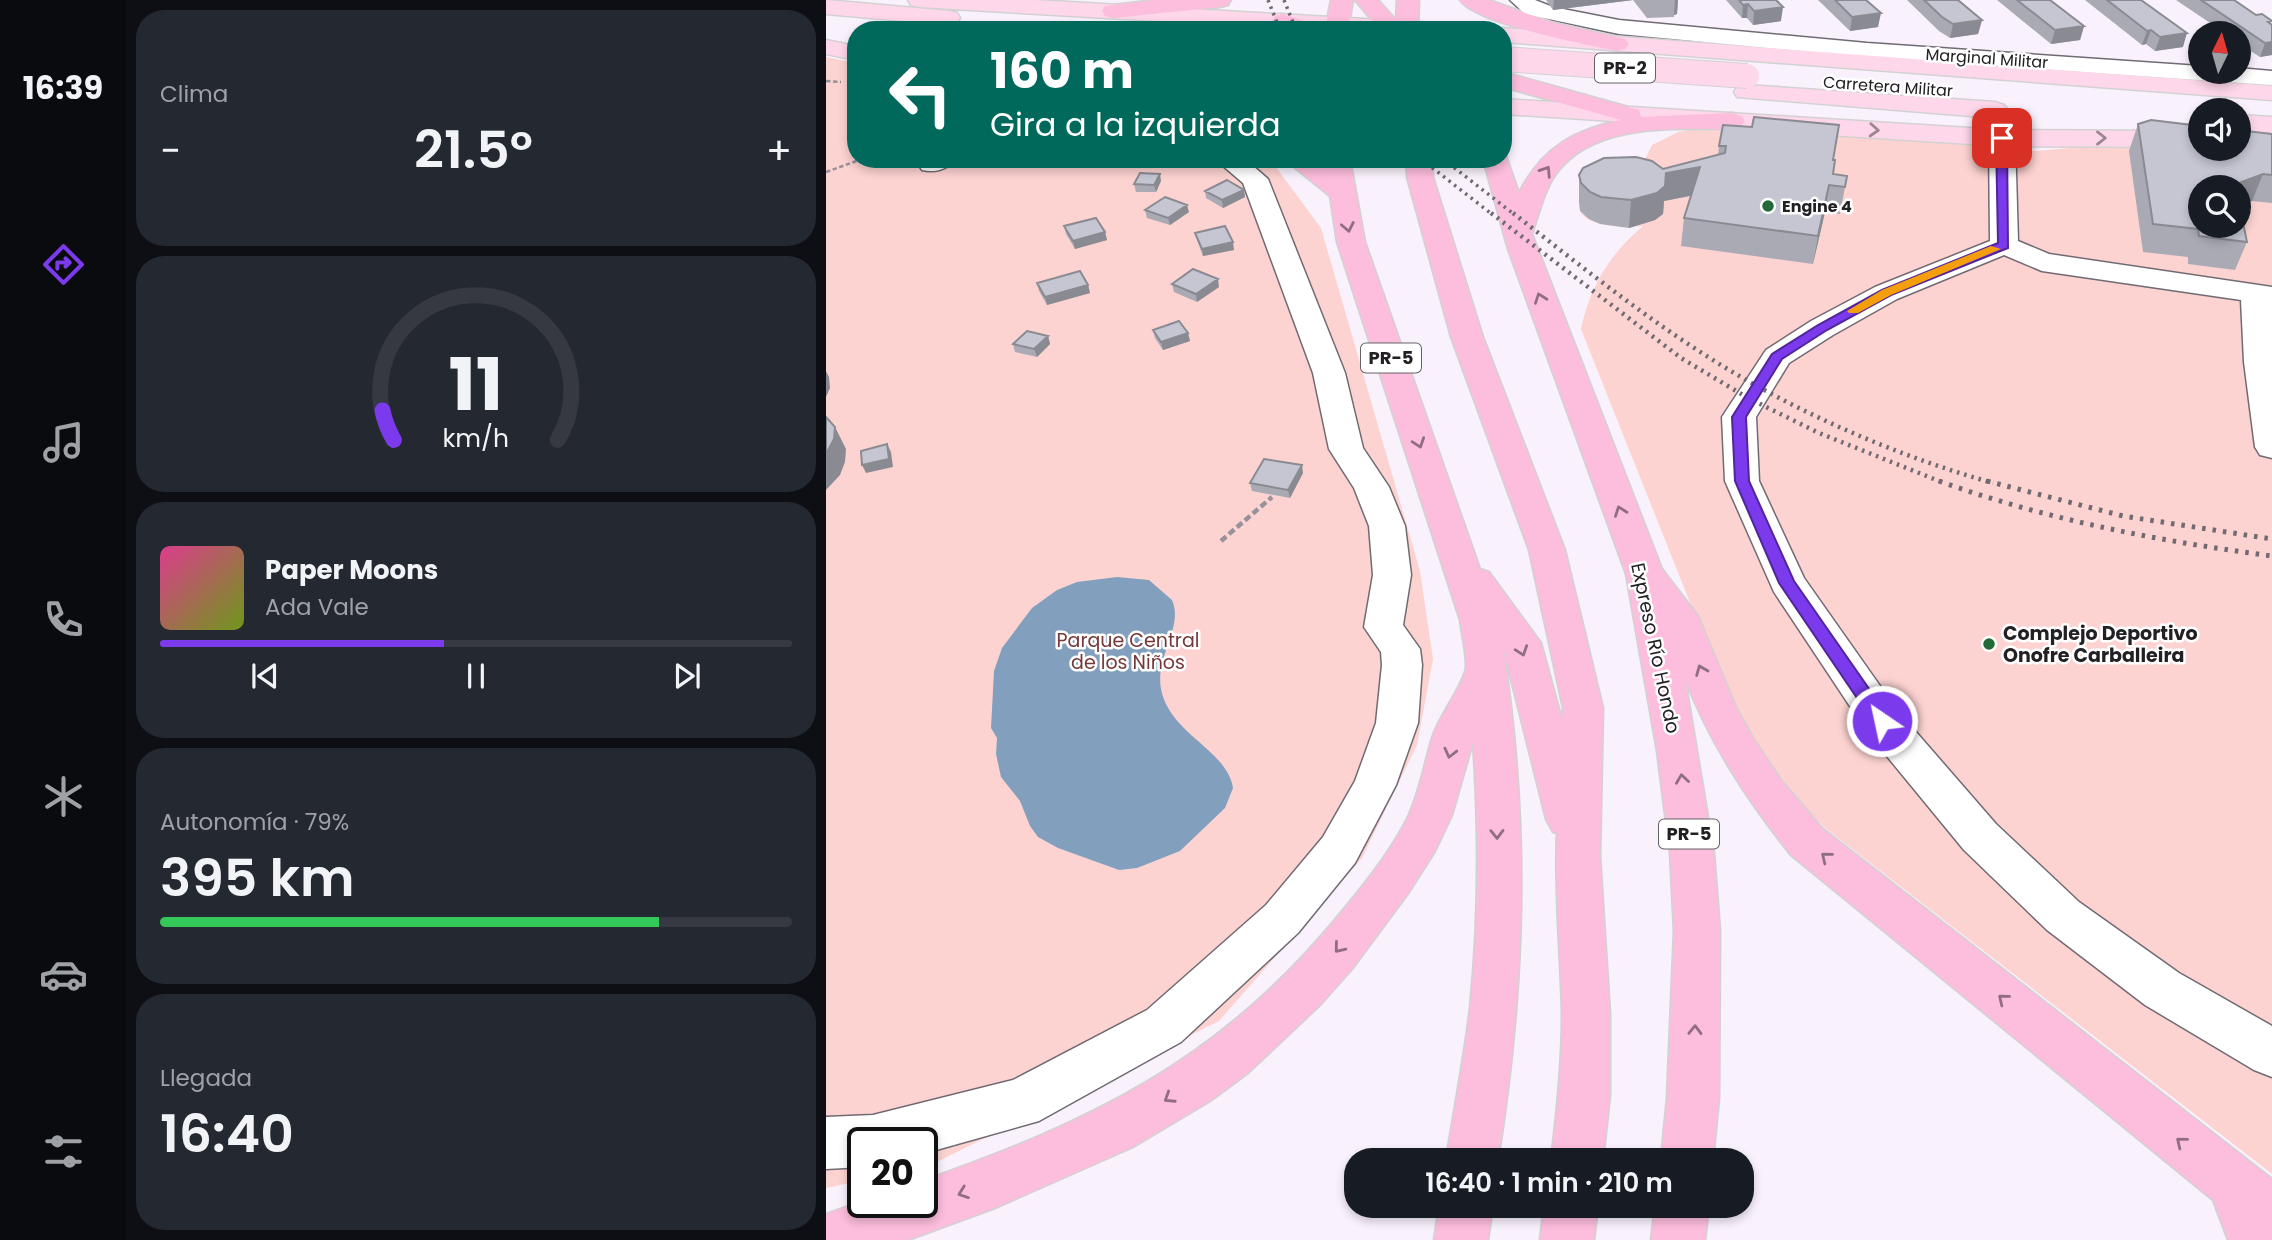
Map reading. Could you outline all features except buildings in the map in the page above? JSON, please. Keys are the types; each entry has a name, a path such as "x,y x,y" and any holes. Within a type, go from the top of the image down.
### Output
{"highway":[{"path":"1113,11 1220,0"},
{"path":"1337,21 1342,0"},
{"path":"1366,0 1391,21"},
{"path":"1401,21 1408,0"},
{"path":"1447,17 1508,18 1617,44"},
{"path":"1512,80 1539,91 1630,115"},
{"path":"1480,168 1492,208 1518,233 1534,190 1546,169 1555,158 1589,138 1640,123 1732,121"},
{"path":"1309,168 1341,192"},
{"name":"PR-5","path":"1338,168 1351,242 1479,620 1487,669 1497,797 1499,923 1494,1007 1474,1148"},
{"path":"1420,168 1423,188 1467,337 1547,550 1583,708 1578,856 1586,1014 1585,1095 1578,1148"},
{"name":"Expreso Río Hondo","path":"1499,168 1518,233 1645,574 1678,751 1692,853 1697,931 1693,1098 1688,1148"},
{"path":"1457,554 1521,643 1578,856"},
{"path":"1645,574 1679,616 1716,706 1738,750 1766,792 1807,842 2253,1199 2255,1240"},
{"path":"830,1240 1054,1158 1154,1108 1213,1070 1288,1006 1370,909 1418,841 1435,808 1455,732 1487,669"},
{"path":"1461,1240 1464,1218"},
{"path":"1567,1240 1570,1218"},
{"path":"1678,1240 1681,1218"}],"main road":[{"path":"919,0 1283,21"},
{"path":"826,7 985,21"},
{"path":"1430,21 1447,17"},
{"path":"826,22 847,24"},
{"path":"1512,36 2272,93"},
{"path":"1512,51 1580,41"},
{"path":"826,47 847,51"},
{"path":"1678,49 1597,55 1584,68 1581,80 1591,93 1605,98 1732,121"},
{"name":"Carretera Militar","path":"1512,60 1746,84 2012,125"},
{"name":"Carretera Militar","path":"1512,77 1746,84 2272,108"},
{"path":"1512,107 1732,121 2012,125 2188,138"},
{"path":"2060,114 2188,120"},
{"path":"2251,124 2272,125"},
{"path":"2251,140 2272,140"}],"street":[{"name":"Marginal Militar","path":"1521,0 1533,9 1609,25 1702,35 1880,51 2272,78"},
{"path":"2004,245 2012,125"},
{"path":"826,1143 873,1141 1021,1103 1164,1026 1282,919 1339,850 1375,785 1397,723 1402,665 1400,649 1383,627 1392,575 1387,526 1371,487 1346,449 1329,373 1255,179 1240,168"},
{"path":"2272,447 2260,362 2264,295 2042,262 2004,245 1886,293 1822,328 1777,357 1739,417 1742,481 1787,583 1882,721 1980,837 2063,916 2162,989 2272,1054"}],"path":[{"path":"826,172 847,164"},
{"path":"1221,541 1272,497"}],"green space":[{"name":"Parque Central de los Niños","path":"826,57 847,61 847,168 1277,168 1321,228 1420,571 1433,659 1417,745 1362,858 1219,1021 938,1162 938,1127 847,1127 847,1183 826,1188"},
{"name":"Complejo Deportivo Onofre Carballeira","path":"1720,124 2036,151 2126,143 2188,148 2188,161 2251,161 2251,146 2272,145 2272,1174 1825,828 1770,770 1734,713 1581,329 1590,299 1603,272 1621,248 1643,226 1612,226 1590,220 1582,214 1580,206 1583,195 1642,166 1652,145 1678,132"}],"water":[{"path":"1117,577 1149,580 1172,600 1174,621 1160,677 1166,705 1175,718 1229,774 1233,788 1225,808 1180,851 1137,868 1119,870 1058,848 1038,837 1030,826 1020,801 1001,777 996,754 997,738 991,728 994,671 1002,648 1032,608 1057,590 1077,582"}],"tunnel":[{"path":"1164,13 1189,21"}],"railway":[{"path":"1268,0 1276,21"},
{"path":"1284,0 1292,21"},
{"path":"1433,168 1493,215"},
{"path":"1455,168 1515,215"},
{"path":"1491,213 1681,358 1748,398 1819,433 1939,481"},
{"path":"1513,213 1662,326 1757,386 1872,441 1993,483"},
{"path":"1939,481 2021,507 2104,528 2272,556"},
{"path":"1939,481 1944,483"},
{"path":"1987,481 2123,516 2272,539"}],"slow traffic":[{"path":"1853,311 1886,293 1996,249"}],"place":[{"name":"Engine 4","path":"1768,206"},
{"name":"Complejo Deportivo Onofre Carballeira","path":"1989,644"}],"route":[{"path":"1882,721 1787,583 1742,481 1739,417 1777,357 1822,328 1886,293 2004,245 2002,138"}]}
